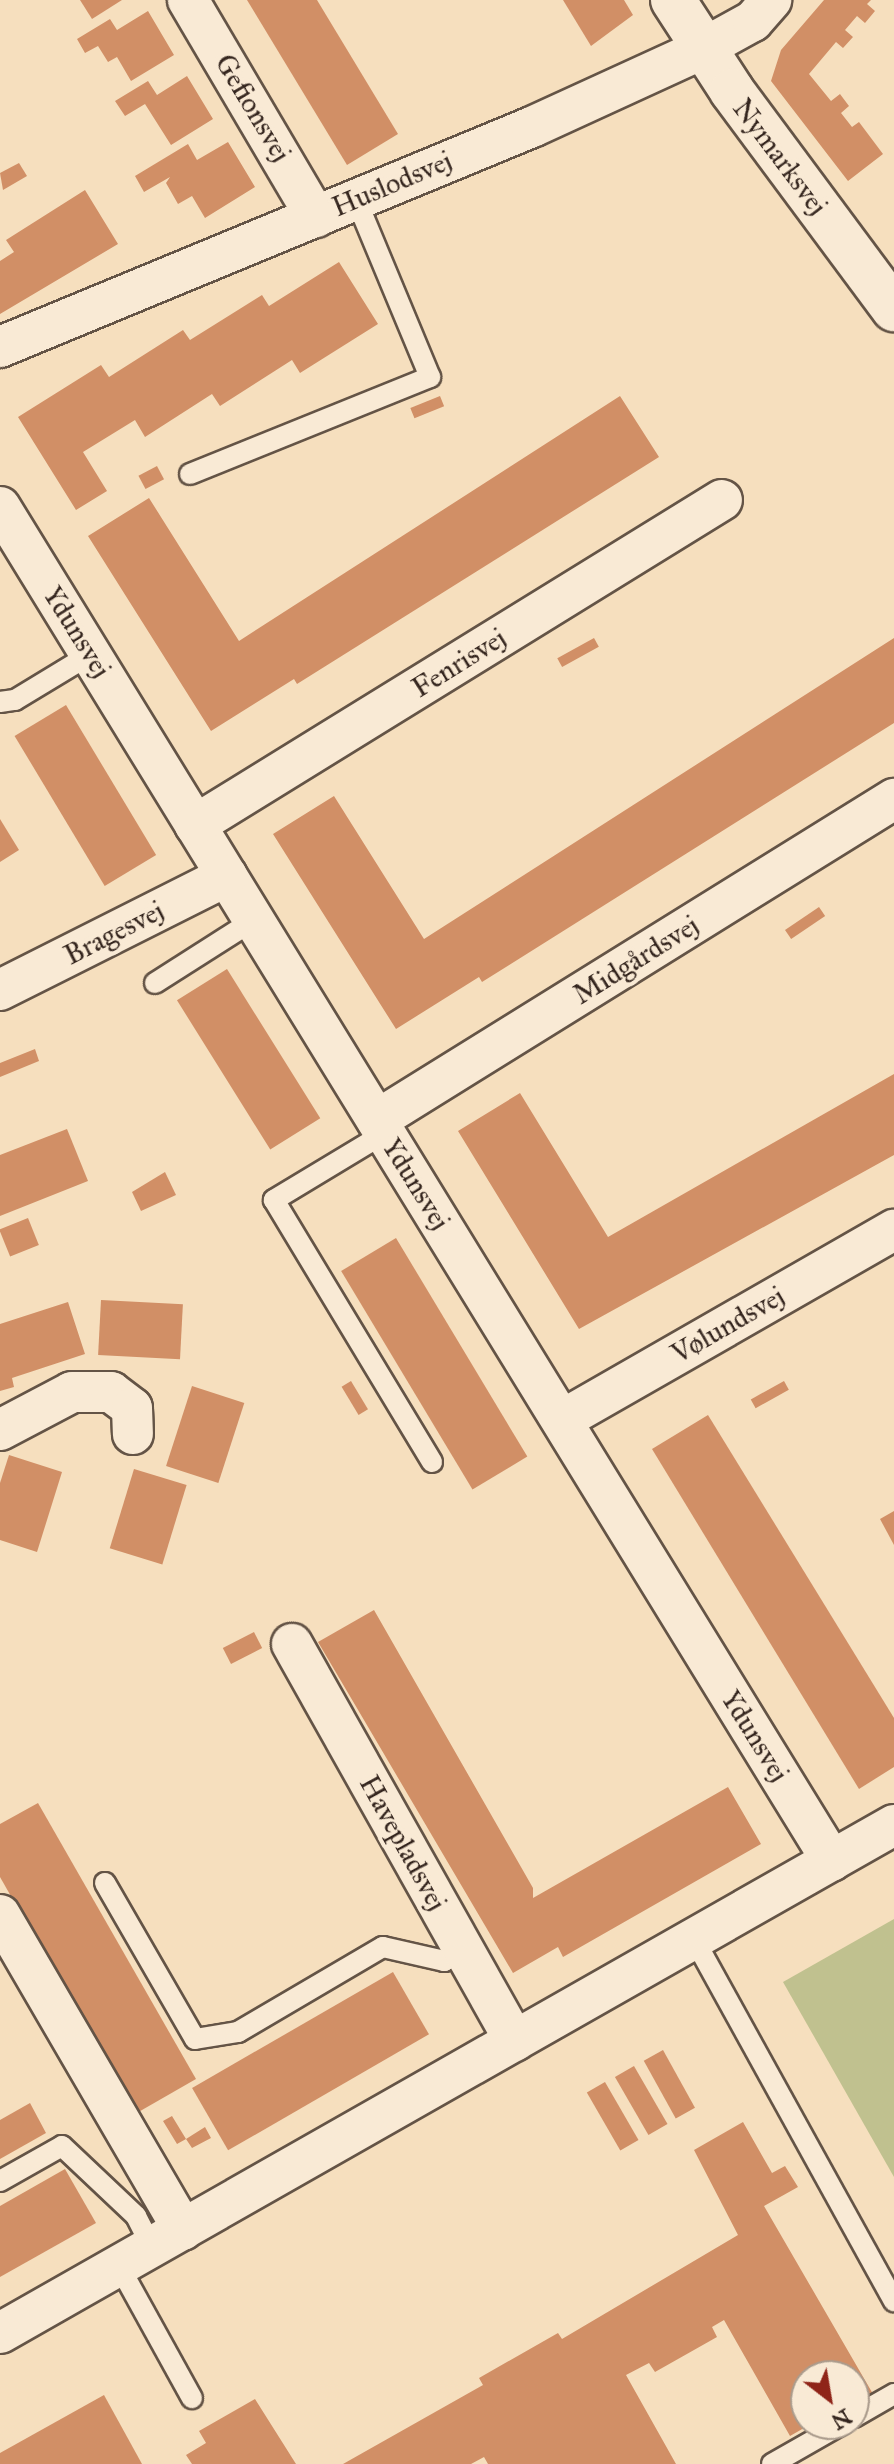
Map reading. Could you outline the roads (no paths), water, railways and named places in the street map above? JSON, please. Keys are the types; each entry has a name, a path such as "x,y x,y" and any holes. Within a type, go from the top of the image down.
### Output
{"street":[{"name":"Gefionsvej","path":"188,0 316,217"},
{"name":"Nymarksvej","path":"673,0 702,49 894,309"},
{"name":"Huslodsvej","path":"0,347 316,217 702,49 753,21 771,0"},
{"name":"Fenrisvej","path":"195,825 722,500"},
{"name":"Ydunsvej","path":"0,507 832,1861"},
{"name":"Midgårdsvej","path":"381,1127 894,799"},
{"name":"Bragesvej","path":"0,990 227,876"},
{"name":"Vølundsvej","path":"562,1420 894,1230"},
{"path":"0,1430 72,1392 111,1392 132,1408 133,1434"},
{"name":"Havepladsvej","path":"292,1644 515,2041"},
{"path":"0,2333 894,1825"},
{"path":"0,1915 151,2248"}],"lane":[{"path":"190,474 430,377 356,199"},
{"path":"0,702 15,700 91,654"},
{"path":"155,983 254,920"},
{"path":"381,1127 274,1200 432,1462"},
{"path":"105,1883 195,2039 238,2032 383,1947 444,1961 463,1950"},
{"path":"694,1939 894,2302"},
{"path":"0,2181 62,2146 136,2216 151,2248 192,2398"},
{"path":"870,2408 894,2394"},
{"path":"772,2464 814,2440"}]}
